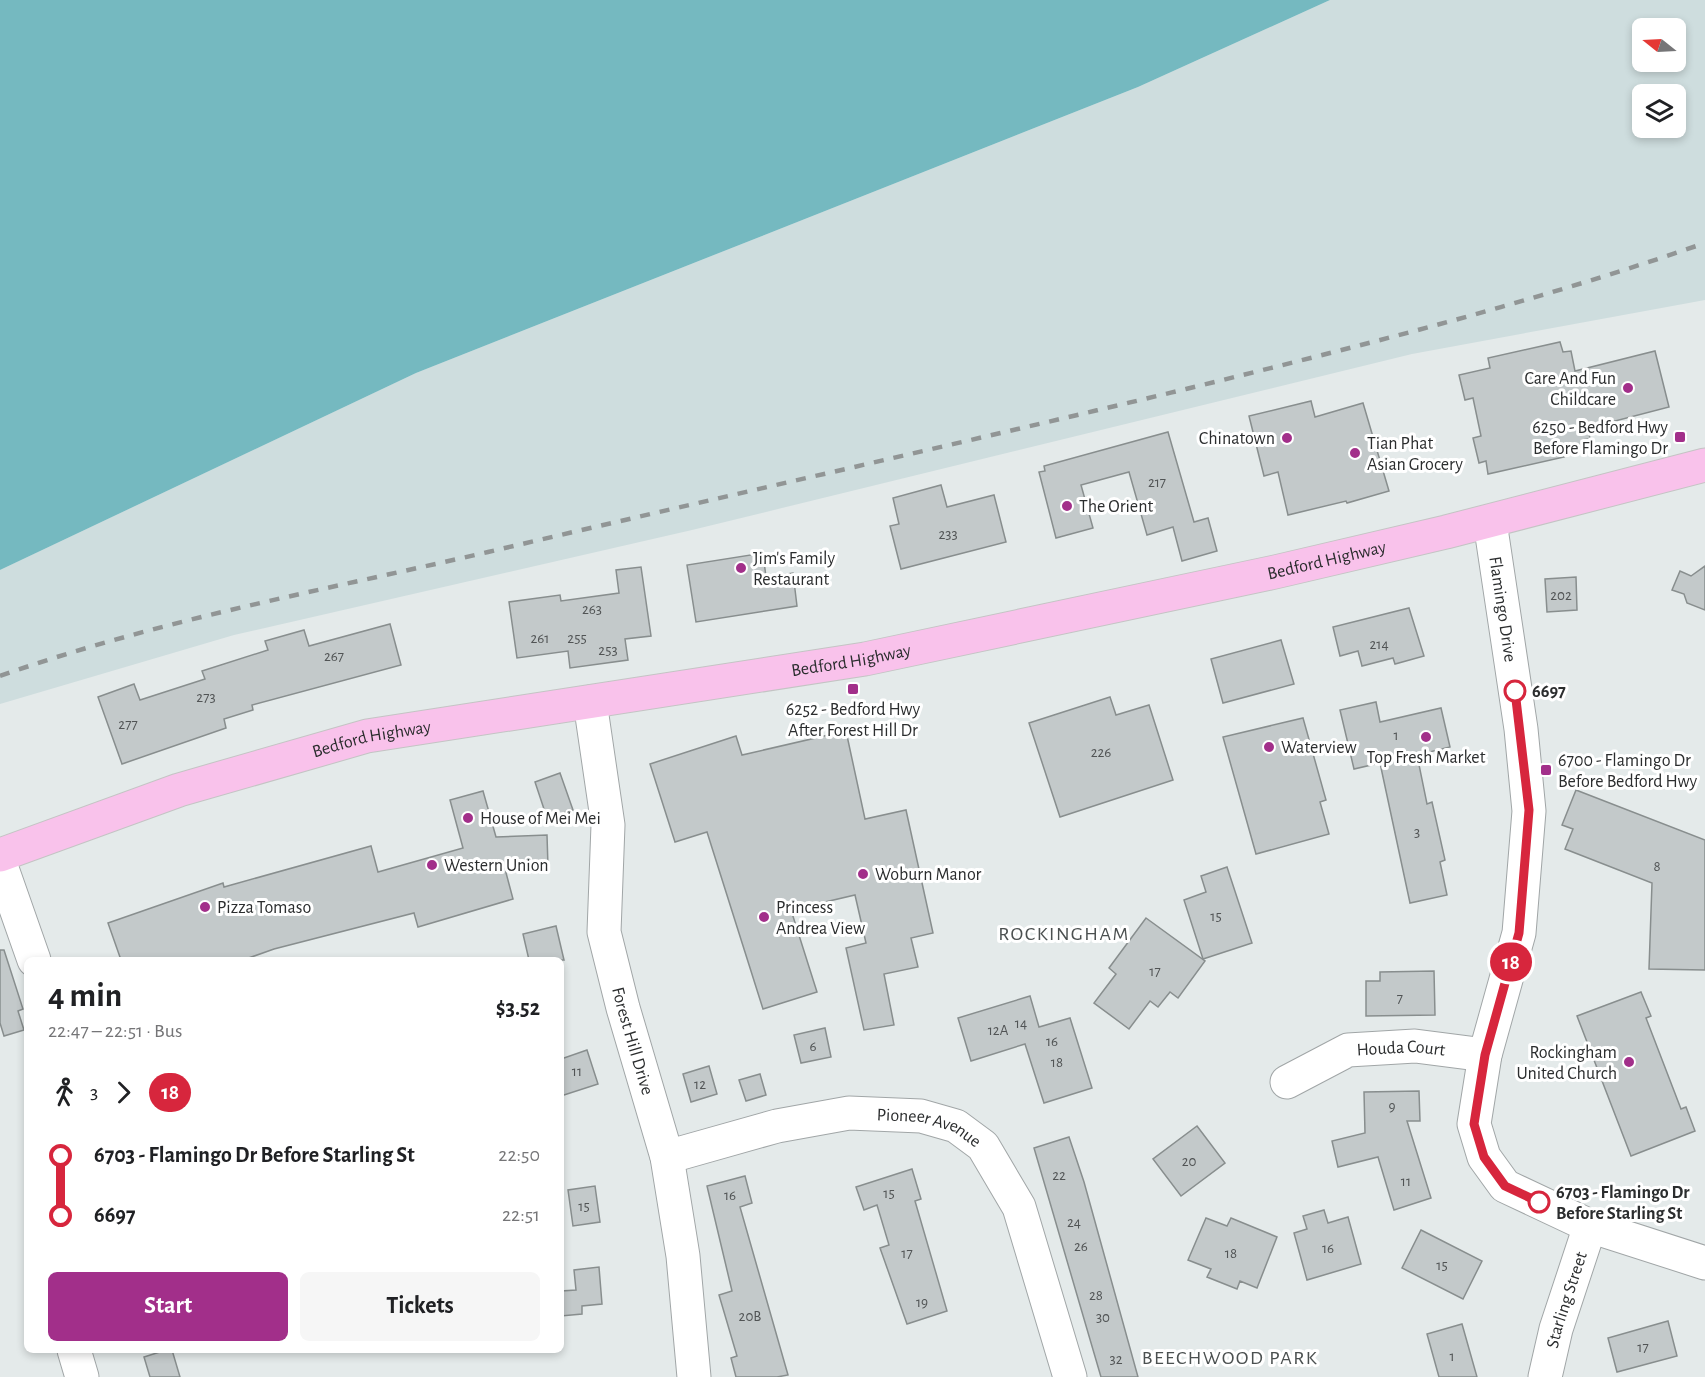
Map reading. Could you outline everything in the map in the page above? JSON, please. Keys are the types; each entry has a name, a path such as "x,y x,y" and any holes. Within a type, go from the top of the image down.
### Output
{"main road":[{"name":"Bedford Highway","path":"0,855 179,790 368,736 865,659 1275,572 1490,522 1705,465"}],"street":[{"name":"Flamingo Drive","path":"1490,522 1521,729 1529,810 1519,933 1485,1055 1474,1124 1484,1157 1505,1186 1590,1226 1705,1263"},
{"name":"Forest Hill Drive","path":"590,702 608,825 604,932 623,1008 667,1157 683,1256 694,1377"},
{"path":"0,863 31,944 33,957"},
{"name":"Houda Court","path":"1287,1082 1348,1050 1415,1046 1485,1055"},
{"name":"Pioneer Avenue","path":"667,1157 777,1126 849,1113 921,1116 956,1126 983,1146 1018,1207 1070,1377"},
{"name":"Starling Street","path":"1545,1377 1556,1329 1590,1226"},
{"path":"75,1353 82,1377"}],"shaded area":[{"path":"1330,0 1705,0 1705,300 1412,354 692,530 234,635 0,704 0,570 416,373 1138,87"}],"water":[{"path":"0,0 1330,0 1138,87 416,373 0,570"}],"building":[{"path":"1560,342 1563,352 1571,351 1575,371 1655,351 1669,407 1588,428 1590,439 1582,440 1583,447 1562,452 1564,457 1488,474 1486,461 1479,463 1473,438 1481,436 1473,398 1465,400 1459,375 1490,368 1488,358"},
{"path":"1311,401 1315,417 1363,403 1389,491 1347,503 1346,501 1288,515 1278,472 1264,476 1249,416"},
{"path":"1168,432 1194,522 1208,518 1217,551 1182,561 1173,527 1147,535 1129,472 1081,485 1093,528 1056,538 1039,472 1045,471 1044,466"},
{"path":"941,485 947,507 994,495 1006,542 901,569 890,526 899,524 893,498"},
{"path":"763,553 766,577 793,573 797,606 696,622 687,565"},
{"path":"1705,566 1705,610 1687,603 1684,594 1672,590 1680,571 1691,576"},
{"path":"641,567 651,636 625,639 628,660 570,668 568,651 517,658 509,602 560,595 561,601 619,593 616,570"},
{"path":"1576,577 1577,610 1547,612 1545,579"},
{"path":"1409,608 1424,656 1395,664 1393,658 1362,666 1358,651 1340,656 1333,627"},
{"path":"390,624 401,665 252,705 253,710 224,719 226,728 122,764 98,697 134,684 140,700 205,679 202,671 268,650 265,641 304,630 309,646"},
{"path":"1281,640 1294,684 1223,703 1211,659"},
{"path":"1110,697 1116,715 1149,705 1173,780 1060,817 1029,723"},
{"path":"1376,702 1380,722 1441,708 1450,747 1417,755 1427,804 1432,802 1445,860 1440,862 1447,895 1410,903 1380,763 1354,769 1340,710"},
{"name":"Waterview","path":"1303,718 1326,800 1320,802 1329,834 1256,854 1223,737"},
{"path":"846,731 865,819 906,810 933,933 911,938 918,967 884,974 894,1025 864,1030 846,948 866,943 855,895 791,910 817,992 763,1009 707,832 675,842 650,764 736,736 742,755"},
{"path":"560,773 573,810 547,818 535,782"},
{"path":"1576,790 1705,840 1705,970 1649,969 1652,883 1565,849 1573,829 1562,825"},
{"path":"483,791 496,837 547,835 548,867 505,869 513,899 418,927 414,913 274,949 251,957 120,957 108,923 223,883 224,887 371,846 378,872 463,848 450,800"},
{"path":"1227,867 1252,943 1203,959 1184,900 1206,892 1201,876"},
{"path":"1146,918 1205,961 1178,998 1170,992 1158,1007 1150,1001 1129,1029 1094,1003 1116,974 1109,968"},
{"path":"556,926 563,957 528,957 523,934"},
{"path":"0,950 4,950 23,1009 18,1011 24,1030 4,1036 0,1023"},
{"path":"1434,971 1435,1015 1366,1016 1366,981 1380,981 1380,972"},
{"name":"Rockingham United Church","path":"1641,992 1651,1016 1646,1018 1681,1109 1686,1107 1695,1131 1631,1156 1577,1016"},
{"path":"1030,996 1039,1027 1070,1018 1092,1088 1044,1103 1025,1044 971,1061 958,1018"},
{"path":"825,1028 831,1057 801,1063 794,1035"},
{"path":"587,1050 598,1084 564,1095 564,1058"},
{"path":"709,1066 717,1094 691,1102 683,1074"},
{"path":"760,1074 766,1095 746,1101 739,1080"},
{"path":"1419,1091 1420,1121 1407,1121 1431,1198 1394,1210 1378,1157 1338,1167 1332,1141 1365,1133 1364,1092"},
{"path":"1197,1126 1225,1163 1181,1196 1153,1159"},
{"path":"1069,1137 1084,1182 1138,1377 1101,1377 1034,1148"},
{"path":"912,1169 921,1199 915,1201 947,1311 907,1324 880,1248 889,1245 877,1205 864,1210 856,1187"},
{"path":"745,1176 752,1203 740,1207 788,1375 736,1377 731,1358 737,1356 719,1295 732,1291 707,1186"},
{"path":"595,1186 600,1222 573,1226 568,1190"},
{"path":"1324,1210 1328,1223 1348,1217 1361,1264 1307,1280 1294,1233 1307,1229 1303,1216"},
{"path":"1206,1218 1227,1226 1231,1218 1277,1237 1257,1288 1240,1281 1237,1289 1207,1277 1211,1269 1188,1260"},
{"path":"1421,1230 1482,1261 1463,1299 1402,1268"},
{"path":"599,1267 602,1304 582,1306 582,1314 564,1316 564,1291 576,1290 574,1270"},
{"path":"1668,1321 1677,1356 1617,1372 1608,1338"},
{"path":"1462,1324 1477,1377 1439,1377 1427,1334"},
{"path":"157,1353 173,1353 180,1377 150,1377 144,1357"}],"railway":[{"path":"0,676 120,638 242,607 1012,430 1317,356 1512,304 1705,243"}],"bus line":[{"name":"18","path":"1515,691 1529,810 1519,933 1485,1055 1474,1124 1484,1157 1505,1186 1539,1202"}],"place":[{"name":"Care And Fun Childcare","path":"1628,388"},
{"name":"6250 - Bedford Hwy Before Flamingo Dr","path":"1680,437"},
{"name":"Chinatown","path":"1287,438"},
{"name":"Tian Phat Asian Grocery","path":"1355,453"},
{"name":"The Orient","path":"1067,506"},
{"name":"Jim's Family Restaurant","path":"741,568"},
{"name":"6252 - Bedford Hwy After Forest Hill Dr","path":"853,689"},
{"name":"6697","path":"1515,691"},
{"name":"Top Fresh Market","path":"1426,737"},
{"name":"Waterview","path":"1269,747"},
{"name":"6700 - Flamingo Dr Before Bedford Hwy","path":"1546,770"},
{"name":"House of Mei Mei","path":"468,818"},
{"name":"Western Union","path":"432,865"},
{"name":"Woburn Manor","path":"863,874"},
{"name":"Pizza Tomaso","path":"205,907"},
{"name":"Princess Andrea View","path":"764,917"},
{"name":"Rockingham United Church","path":"1629,1062"},
{"name":"6703 - Flamingo Dr Before Starling St","path":"1539,1202"}],"district":[{"name":"ROCKINGHAM","path":"1064,933"},
{"name":"BEECHWOOD PARK","path":"1230,1357"}]}
